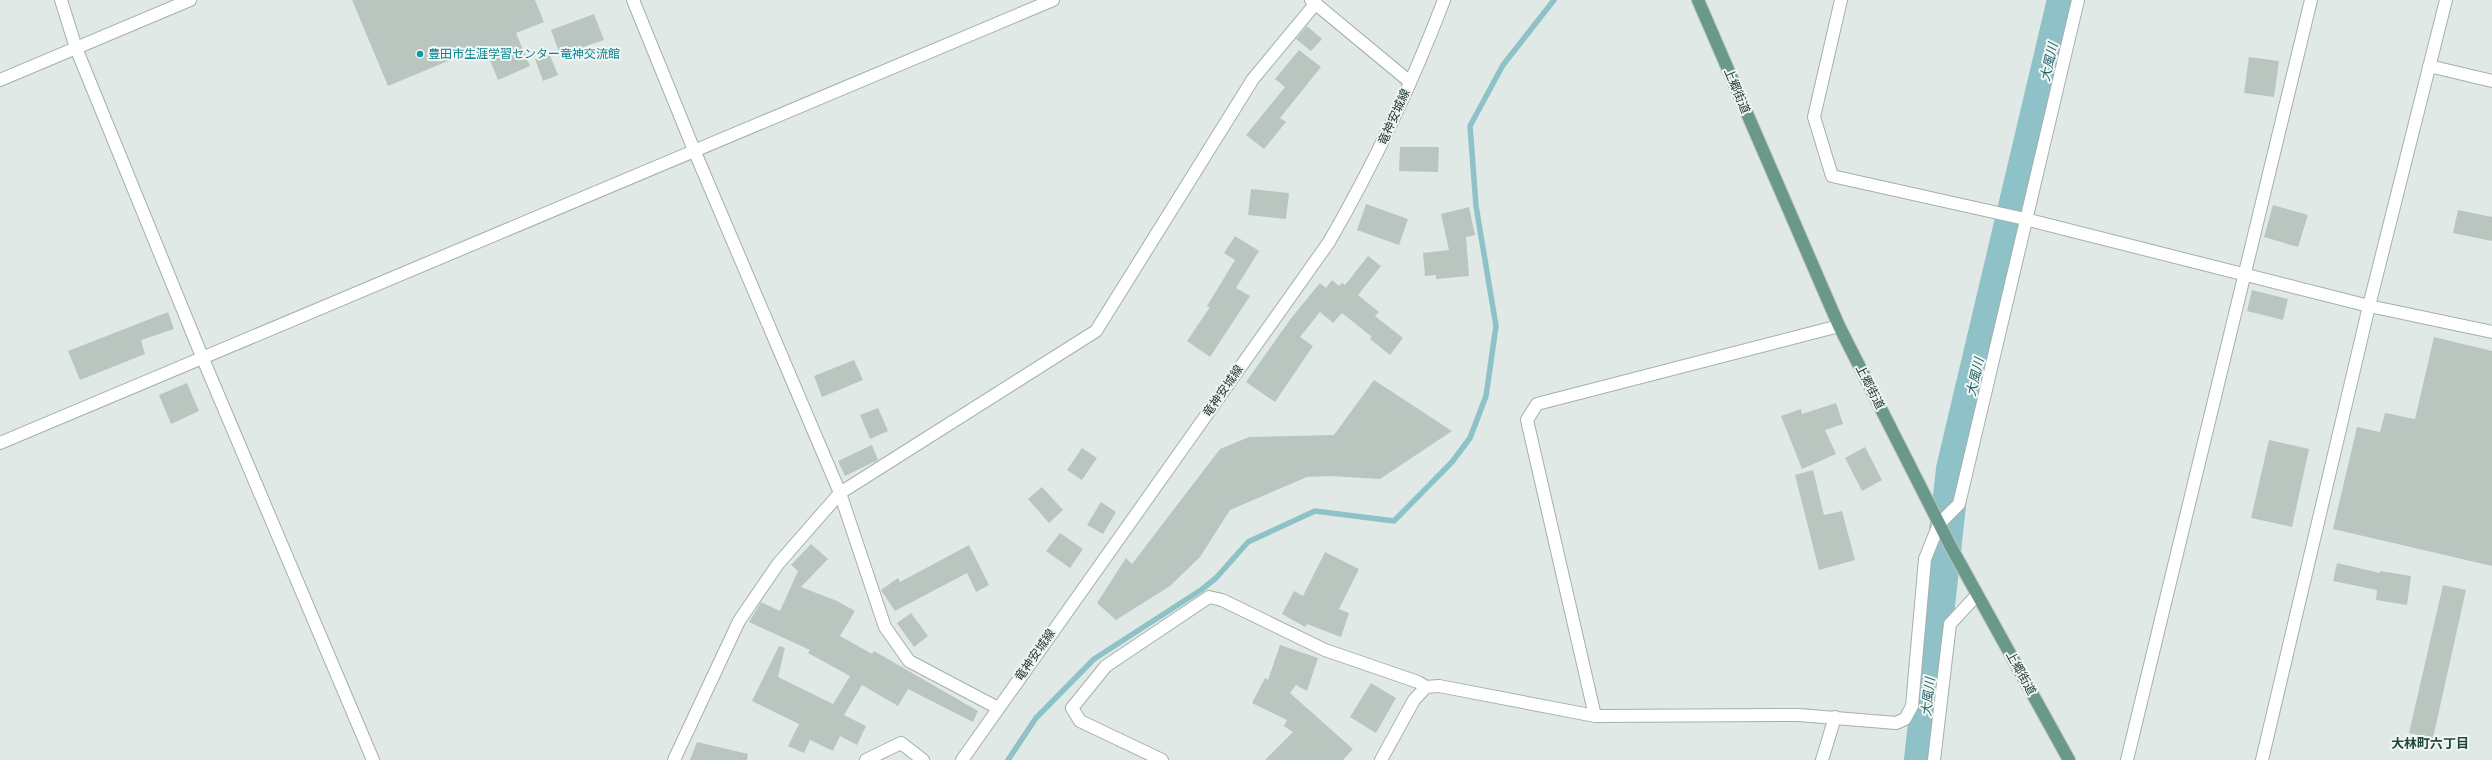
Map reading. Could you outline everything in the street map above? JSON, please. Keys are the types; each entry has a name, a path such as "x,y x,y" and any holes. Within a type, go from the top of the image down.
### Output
{"main road":[{"name":"上郷街道","path":"1698,0 1839,326 1939,524 2069,760"}],"street":[{"path":"61,0 76,48 203,359 373,760"},
{"path":"0,80 190,0"},
{"path":"633,0 694,150 840,493 885,627 909,661 998,708"},
{"path":"0,443 203,359 694,150 1053,0"},
{"name":"竜神安城線","path":"962,760 1329,242 1361,188 1410,82 1444,0"},
{"path":"1841,0 1814,117 1832,176 2025,219 2369,306 2492,332"},
{"path":"1162,760 1080,721 1072,708 1106,666 1209,597 1222,600 1325,650 1418,682 1426,687 1439,686 1595,716 1799,715 1896,723 1905,719 1912,706 1925,559 1939,524 1960,504 2025,219 2078,0"},
{"path":"2127,760 2311,0"},
{"path":"2262,760 2369,306 2446,0"},
{"path":"674,760 739,621 778,564 840,493 1096,331 1253,78 1313,2 1410,82"},
{"path":"2429,66 2492,81"},
{"path":"1595,716 1527,420 1537,404 1839,326"},
{"path":"1934,760 1950,624 1977,595"},
{"path":"1381,760 1414,700 1426,687"},
{"path":"1822,760 1835,718"},
{"path":"866,760 901,743 923,760"}],"building":[{"name":"豊田市生涯学習センター竜神交流館","path":"352,0 535,0 544,22 516,33 530,66 498,80 484,46 388,86"},
{"path":"594,14 604,40 560,55 551,30"},
{"path":"1307,26 1322,39 1311,51 1296,39"},
{"path":"1299,50 1321,67 1280,118 1286,122 1264,149 1246,135 1285,87 1275,79"},
{"path":"549,53 558,75 543,81 535,59"},
{"path":"2249,57 2279,61 2274,97 2244,93"},
{"path":"1400,147 1439,147 1438,172 1399,171"},
{"path":"1251,189 1289,193 1286,219 1248,215"},
{"path":"1366,204 1408,219 1399,245 1357,230"},
{"path":"2273,205 2308,215 2298,247 2264,237"},
{"path":"1469,207 1475,235 1466,237 1469,276 1436,279 1436,275 1425,276 1423,253 1449,250 1441,214"},
{"path":"2458,210 2492,217 2492,241 2453,233"},
{"path":"1235,236 1259,251 1236,288 1250,296 1210,357 1187,341 1210,307 1207,306 1235,260 1224,253"},
{"path":"1368,256 1381,266 1358,295 1379,312 1375,316 1403,338 1390,355 1370,339 1372,337 1342,313 1333,323 1320,312 1300,337 1313,346 1275,402 1246,382 1292,317 1320,283 1326,288 1332,280 1339,286 1342,283 1345,285"},
{"path":"2252,290 2288,299 2283,320 2247,311"},
{"path":"168,312 174,329 141,340 145,354 80,380 68,351"},
{"path":"2434,337 2492,351 2492,566 2333,529 2357,427 2380,432 2385,413 2415,419"},
{"path":"854,360 863,380 822,397 814,376"},
{"path":"1374,380 1452,431 1380,479 1329,476 1307,477 1230,510 1200,557 1170,586 1116,620 1097,603 1126,558 1132,564 1220,449 1249,437 1334,435"},
{"path":"187,383 199,411 171,424 159,395"},
{"path":"1836,403 1843,424 1825,430 1836,454 1802,469 1781,416 1801,409 1802,414"},
{"path":"878,408 888,431 870,439 860,415"},
{"path":"2269,440 2309,449 2292,527 2251,518"},
{"path":"872,445 878,460 845,476 838,461"},
{"path":"1865,447 1882,480 1862,491 1845,458"},
{"path":"1082,448 1097,458 1082,480 1067,470"},
{"path":"1813,470 1824,515 1842,511 1855,560 1819,570 1795,475"},
{"path":"1042,487 1063,510 1049,523 1028,499"},
{"path":"1101,502 1116,512 1103,534 1087,525"},
{"path":"1060,533 1083,549 1070,568 1046,551"},
{"path":"811,544 828,559 801,587 837,601 855,611 840,636 872,654 874,651 978,711 973,722 908,689 898,706 862,685 844,715 866,726 857,745 840,736 833,751 810,740 804,753 788,746 799,724 752,701 779,646 785,648 778,677 833,704 850,676 808,653 810,650 749,622 761,602 780,611 798,571 791,565"},
{"path":"969,545 989,585 976,592 967,573 895,611 881,590 898,578 900,582"},
{"path":"1325,552 1359,569 1339,609 1349,613 1341,637 1307,624 1305,627 1282,614 1294,591 1303,596"},
{"path":"2337,563 2380,573 2380,571 2411,576 2407,605 2376,600 2377,590 2333,581"},
{"path":"2443,585 2466,590 2433,738 2409,733"},
{"path":"911,613 928,636 914,647 897,623"},
{"path":"1280,645 1318,658 1307,691 1296,685 1290,693 1353,749 1343,760 1265,760 1293,732 1284,726 1287,720 1252,703 1265,678 1268,680"},
{"path":"1371,683 1396,698 1376,733 1350,717"},
{"path":"697,742 748,754 747,760 690,760"}],"waterway":[{"path":"1008,760 1036,718 1094,659 1201,590 1216,578 1248,542 1315,511 1394,521 1452,462 1470,438 1486,396 1496,326 1476,206 1470,126 1503,65 1554,0"},
{"name":"大風川","path":"1921,760 1953,469 2064,0"}],"place":[{"name":"豊田市生涯学習センター竜神交流館","path":"420,54"}],"district":[{"name":"大林町六丁目","path":"2430,743"}]}
